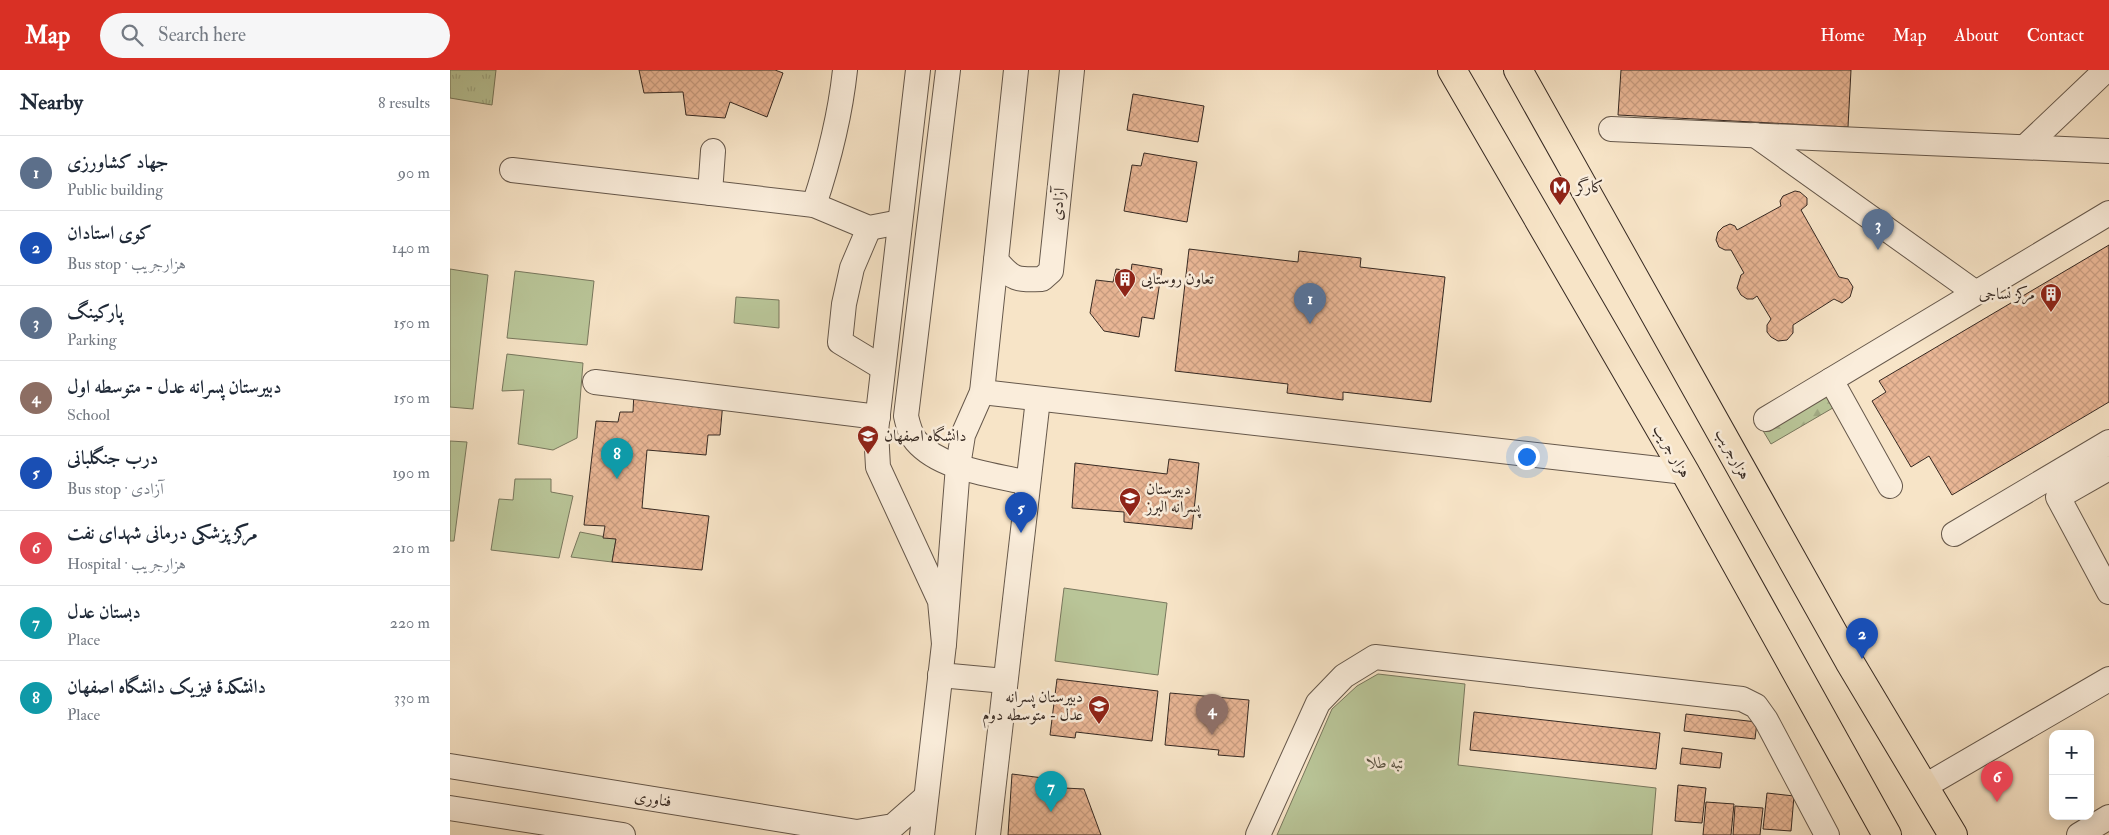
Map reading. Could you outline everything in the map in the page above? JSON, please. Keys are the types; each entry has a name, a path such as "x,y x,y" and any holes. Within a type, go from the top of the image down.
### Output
{"main road":[{"name":"هزار جریب","path":"1452,70 1685,472 1887,835"},
{"name":"هزارجریب","path":"1518,70 1849,660 1953,835"}],"street":[{"path":"814,205 833,144 842,105 845,70"},
{"path":"918,70 876,431 878,467 940,601 944,644"},
{"path":"948,70 906,416 916,442 947,464 1028,483"},
{"path":"922,835 944,644 958,466 963,435 982,392 1016,70"},
{"name":"آزادی","path":"996,260 1006,273 1020,280 1042,280 1051,271 1072,70"},
{"path":"2024,147 2106,70"},
{"path":"1611,129 2109,151"},
{"path":"1755,135 1976,293"},
{"path":"710,193 713,151"},
{"path":"512,170 814,205 869,228 900,222"},
{"path":"1766,419 2109,213"},
{"path":"869,228 852,268 844,304 840,342 883,368"},
{"path":"1831,380 1890,486"},
{"path":"595,382 878,417"},
{"path":"982,392 1038,400 1685,472"},
{"path":"988,835 1004,681 1038,400"},
{"path":"1954,534 2109,442"},
{"path":"2109,468 2058,497 2109,592"},
{"path":"1258,835 1318,703 1344,676 1375,657 1742,699 1756,706 1766,720 1827,835"},
{"path":"940,675 1004,681"},
{"path":"1925,786 2109,679"},
{"name":"فناوری","path":"450,766 857,832 893,826 926,797"},
{"path":"450,808 623,835"},
{"path":"2079,835 2109,818"}],"green space":[{"path":"450,70 496,70 492,105 450,98"},
{"path":"450,269 488,275 473,409 450,407"},
{"path":"515,271 594,281 587,345 507,338"},
{"path":"736,297 779,300 779,328 734,323"},
{"path":"507,354 583,363 577,438 553,450 518,444 524,390 502,391"},
{"path":"1831,380 1843,402 1771,444 1759,424"},
{"path":"450,441 467,442 454,541 450,541"},
{"path":"515,479 551,479 551,492 573,496 559,558 491,550 499,499 513,500"},
{"path":"580,532 616,539 612,562 571,557"},
{"path":"1064,588 1167,603 1158,675 1055,661"},
{"name":"تبه طلا","path":"1378,674 1465,684 1458,765 1656,788 1652,835 1277,835 1332,709 1357,686"}],"building":[{"path":"639,70 775,70 783,73 767,117 730,102 725,118 686,115 683,92 644,93"},
{"path":"1621,70 1851,70 1848,127 1618,115"},
{"path":"1133,94 1204,106 1198,142 1127,130"},
{"path":"1144,153 1197,162 1187,222 1124,211 1132,165 1141,166"},
{"path":"1795,191 1800,192 1807,198 1807,205 1801,210 1839,277 1848,279 1853,287 1850,297 1842,303 1834,299 1793,325 1793,333 1787,340 1778,341 1767,332 1767,325 1771,319 1757,296 1753,299 1747,299 1741,295 1737,288 1741,275 1744,273 1731,250 1719,247 1716,240 1718,232 1723,227 1730,224 1735,226 1737,230 1781,206 1780,201 1783,196"},
{"name":"مرکز نساجی","path":"2109,245 2109,402 1952,495 1929,456 1911,467 1872,401 1886,392 1879,381"},
{"path":"1189,249 1298,262 1299,251 1361,258 1360,267 1445,277 1431,402 1343,392 1343,400 1287,393 1288,384 1175,371"},
{"name":"تعاون روستایی","path":"1132,264 1162,269 1154,319 1142,317 1139,337 1104,331 1090,313 1096,280 1113,282 1116,269 1131,271"},
{"path":"634,392 723,402 720,435 708,435 706,455 647,450 642,508 709,516 702,570 612,562 616,539 603,538 605,526 584,525 596,421 618,422 620,412 633,412"},
{"name":"دبیرستان پسرانه البرز","path":"1169,459 1199,463 1192,529 1124,522 1124,512 1072,508 1075,463 1167,474"},
{"name":"دبیرستان پسرانه عدل - متوسطه دوم","path":"1057,679 1158,691 1152,741 1076,732 1075,738 1050,735"},
{"path":"1170,693 1249,700 1244,757 1218,755 1219,750 1165,745"},
{"path":"1474,712 1660,733 1656,769 1470,750"},
{"path":"1686,714 1757,722 1755,739 1684,731"},
{"path":"1682,748 1722,753 1720,768 1680,764"},
{"path":"1012,774 1043,778 1044,787 1084,789 1101,835 1008,835"},
{"path":"1678,785 1706,788 1702,823 1675,821"},
{"path":"1767,793 1794,796 1791,831 1763,829"},
{"path":"1706,802 1734,804 1731,835 1703,835"},
{"path":"1735,806 1763,808 1760,835 1733,835"}],"place":[{"name":"کارگر","path":"1560,206"},
{"name":"پارکینگ","path":"1878,250"},
{"name":"تعاون روستایی","path":"1125,298"},
{"name":"مرکز نساجی","path":"2051,313"},
{"name":"جهاد کشاورزی","path":"1310,324"},
{"name":"دانشگاه اصفهان","path":"868,455"},
{"name":"دانشکدهٔ فیزیک دانشگاه اصفهان","path":"617,479"},
{"name":"دبیرستان پسرانه البرز","path":"1130,517"},
{"name":"درب جنگلبانی","path":"1021,533"},
{"name":"کوی استادان","path":"1862,659"},
{"name":"دبیرستان پسرانه عدل - متوسطه دوم","path":"1099,725"},
{"name":"دبیرستان پسرانه عدل - متوسطه اول","path":"1212,735"},
{"name":"مرکز پزشکی درمانی شهدای نفت","path":"1997,802"},
{"name":"دبستان عدل","path":"1051,812"}]}
